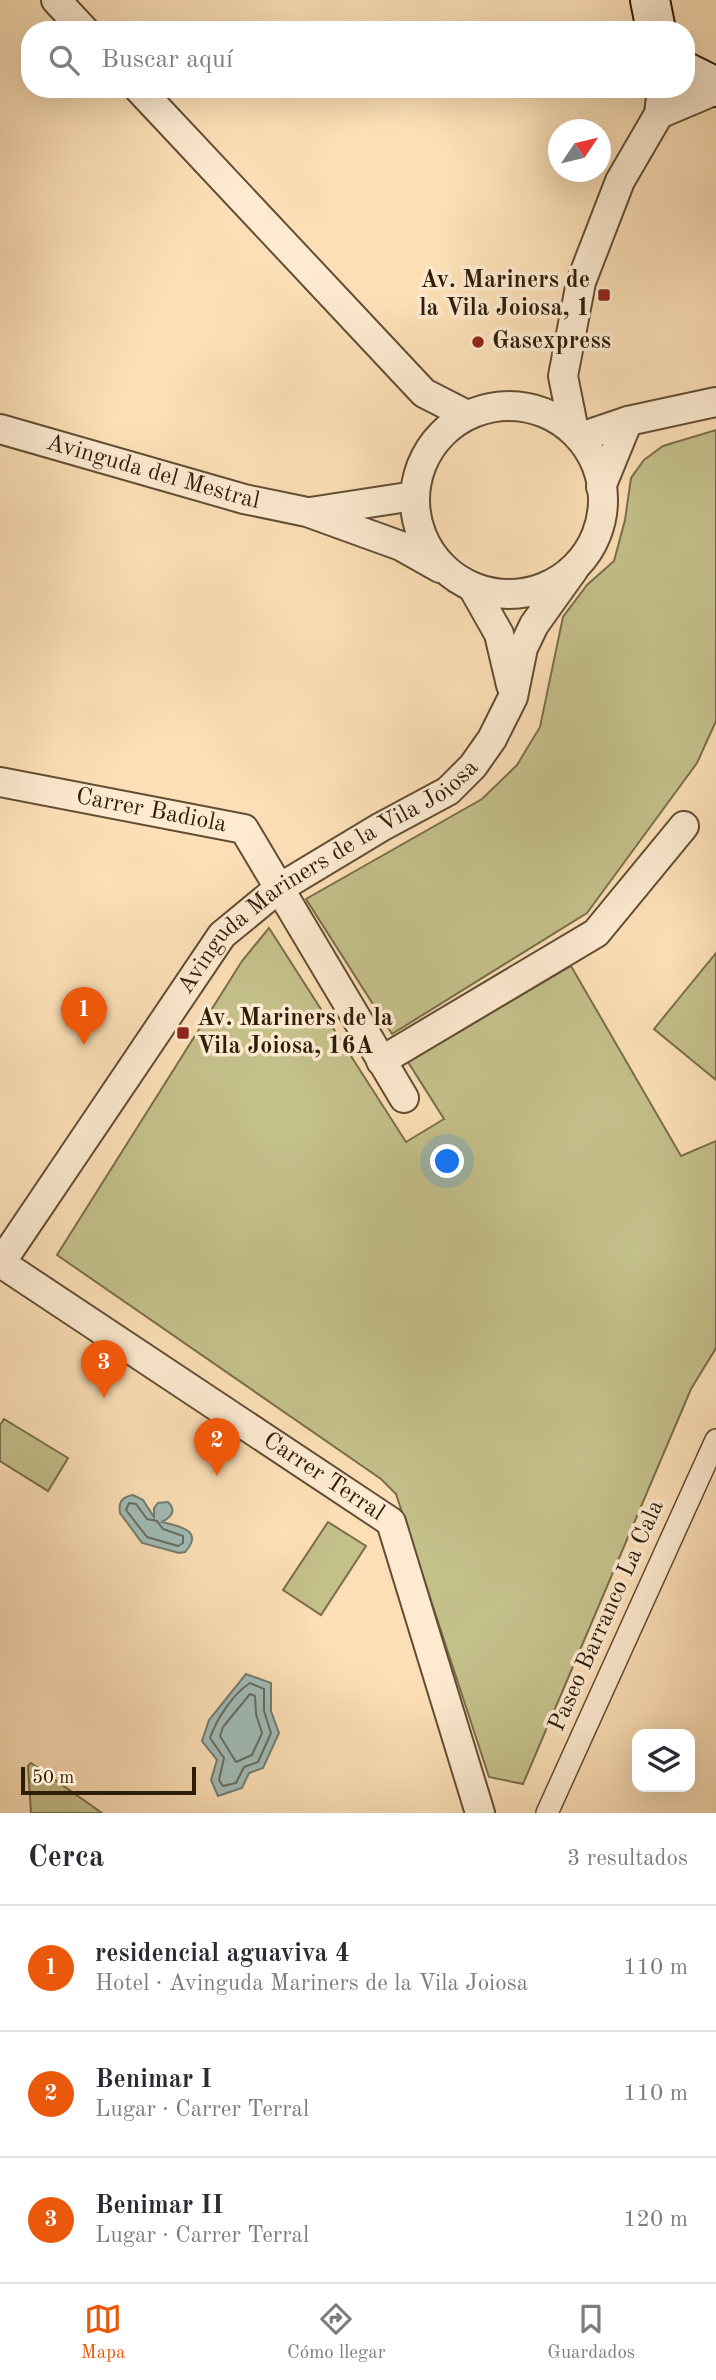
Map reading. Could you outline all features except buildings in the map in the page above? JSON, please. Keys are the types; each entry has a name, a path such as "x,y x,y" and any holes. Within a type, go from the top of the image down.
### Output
{"main road":[{"path":"650,0 654,21"},
{"path":"695,78 716,88"}],"street":[{"path":"56,0 76,21"},
{"path":"695,93 716,88"},
{"path":"147,98 424,393 467,415"},
{"path":"534,410 551,396 563,376 581,282 620,181 660,102"},
{"path":"461,581 499,594 526,593 551,585 573,569 590,549 600,524 603,498 599,472 578,434 563,376"},
{"path":"424,393 431,447"},
{"path":"513,697 499,634 461,581 430,552 418,525 414,496 419,470 431,447 448,428 467,415 489,408 511,406 541,412 578,434 716,402"},
{"path":"601,486 628,421"},
{"name":"Avinguda del Mestral","path":"0,429 244,499 307,512 401,546 461,581"},
{"name":"Avinguda del Mestral","path":"307,512 414,496"},
{"name":"Avinguda Mariners de la Vila Joiosa","path":"0,1264 222,935 278,889 381,827 448,791 473,766 486,748 513,697 528,636 573,569"},
{"name":"Carrer Badiola","path":"0,782 244,829 404,1098"},
{"path":"381,1061 596,933 684,826"},
{"name":"Carrer Terral","path":"0,1264 391,1522 481,1813"},
{"name":"Paseo Barranco La Cala","path":"547,1813 716,1440"}],"shaded area":[{"path":"716,430 716,721 697,763 587,913 392,1034 306,899 482,799 517,765 540,727 563,617 587,585 614,561 625,520 631,478 644,460 663,446"},
{"path":"269,928 406,1142 444,1119 408,1062 571,966 681,1156 716,1141 716,1348 691,1389 523,1784 489,1777 396,1494 381,1479 57,1255 242,961"},
{"path":"716,953 716,1080 654,1029"},
{"path":"4,1419 68,1458 48,1491 0,1461 0,1425"},
{"path":"328,1522 366,1546 321,1615 283,1590"},
{"path":"31,1763 102,1813 31,1813 28,1766"}],"water":[{"path":"133,1495 143,1500 154,1517 154,1508 158,1503 168,1502 172,1513 162,1522 182,1527 191,1534 190,1545 185,1552 179,1553 142,1543 120,1513 122,1501"},
{"path":"246,1674 271,1683 271,1711 279,1733 263,1768 249,1773 242,1788 218,1796 211,1780 217,1760 202,1741 209,1720"}],"place":[{"name":"Av. Mariners de la Vila Joiosa, 1","path":"604,295"},
{"name":"Gasexpress","path":"478,342"},
{"name":"Av. Mariners de la Vila Joiosa, 16A","path":"183,1033"},
{"name":"residencial aguaviva 4","path":"84,1045"},
{"name":"Benimar II","path":"104,1398"},
{"name":"Benimar I","path":"217,1476"}]}
